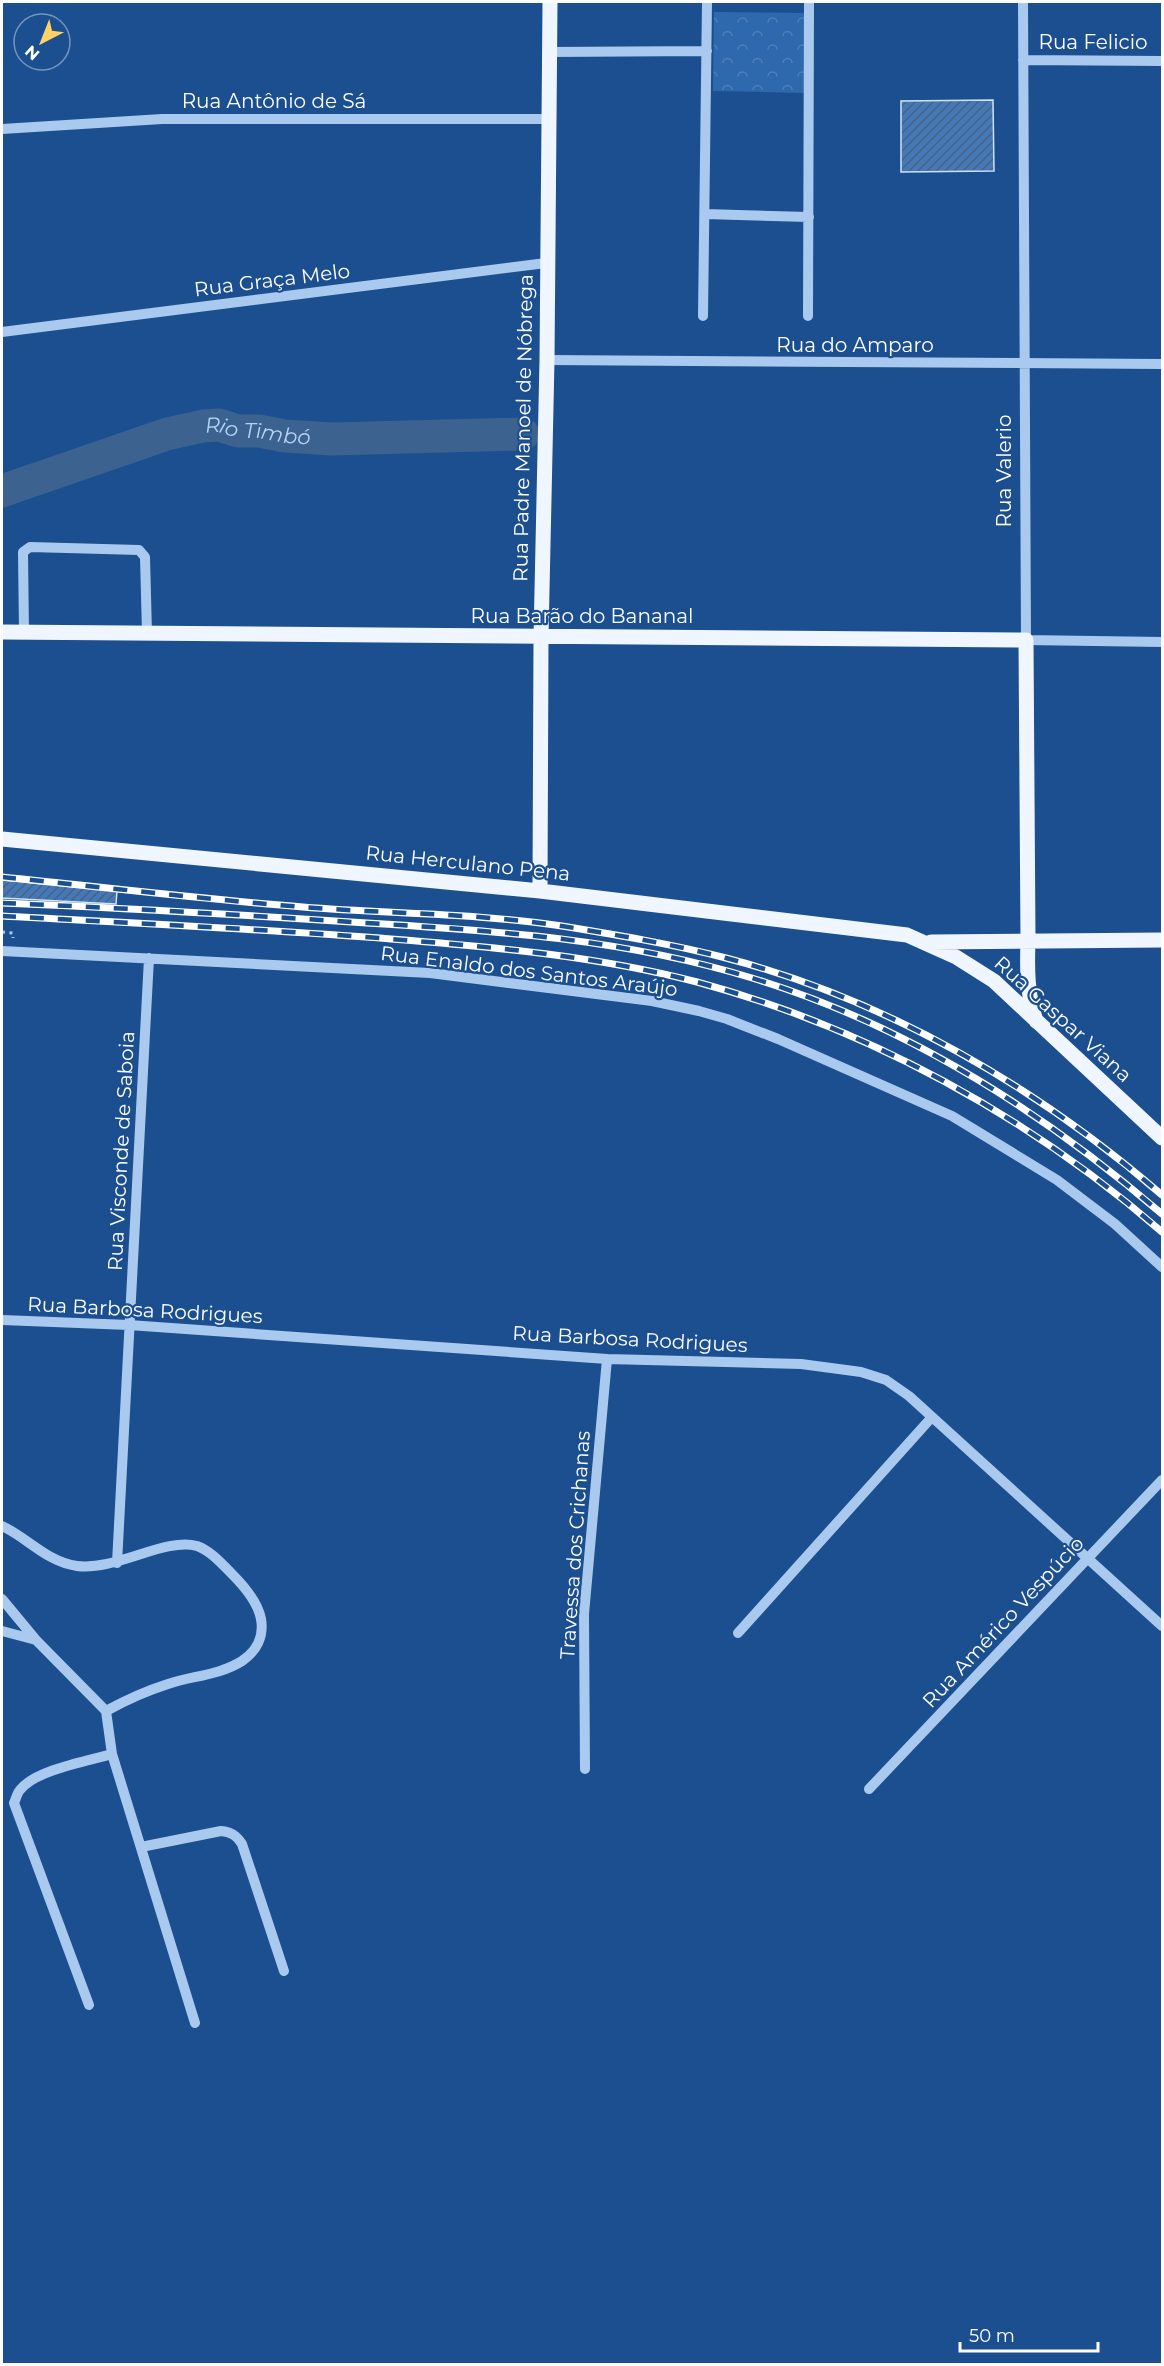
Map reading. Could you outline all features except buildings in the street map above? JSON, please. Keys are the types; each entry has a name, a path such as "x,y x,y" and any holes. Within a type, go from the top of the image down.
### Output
{"main road":[{"name":"Rua Padre Manoel de Nóbrega","path":"540,891 541,637 547,360 547,119 550,2"},
{"name":"Rua Barão do Bananal","path":"2,632 1026,640"},
{"name":"Rua Valerio","path":"1026,640 1028,992 1036,1021"},
{"name":"Rua Herculano Pena","path":"2,840 540,891 886,931 928,942"},
{"path":"928,942 1162,940"},
{"name":"Rua Gaspar Viana","path":"928,942 994,981 1162,1138"}],"street":[{"path":"703,316 707,2"},
{"path":"808,316 809,2"},
{"name":"Rua Valerio","path":"1023,2 1026,640"},
{"path":"549,52 707,51"},
{"name":"Rua Felicio","path":"1023,60 1162,61"},
{"name":"Rua Antônio de Sá","path":"2,129 162,119 547,119"},
{"path":"705,214 809,217"},
{"name":"Rua Graça Melo","path":"2,332 546,263"},
{"name":"Rua do Amparo","path":"547,360 1162,364"},
{"path":"24,633 23,552 30,547 139,550 145,557 147,633"},
{"name":"Rua Barão do Bananal","path":"1026,640 1162,642"},
{"name":"Rua Enaldo dos Santos Araújo","path":"2,951 430,973 652,1001 727,1019 778,1039 952,1116 1057,1180 1115,1224 1162,1267"},
{"name":"Rua Visconde de Saboia","path":"117,1563 150,958"},
{"name":"Rua Barbosa Rodrigues","path":"2,1320 129,1325 607,1359 801,1365 861,1372 886,1380 909,1396 1162,1626"},
{"name":"Travessa dos Crichanas","path":"585,1769 584,1614 607,1359"},
{"path":"738,1633 932,1417"},
{"name":"Rua Américo Vespúcio","path":"869,1789 1162,1480"},
{"path":"2,1526 50,1557 75,1566 92,1567 117,1563 155,1550 182,1545 197,1546 210,1553 238,1581 260,1610 264,1632 258,1646 242,1661 213,1673 170,1683 138,1694 106,1711"},
{"path":"2,1599 36,1640 106,1711 112,1754 195,2023"},
{"path":"2,1630 36,1640"},
{"path":"88,2005 14,1803 20,1790 31,1780 112,1754"},
{"path":"141,1847 221,1831 237,1836 242,1844 284,1971"}],"green space":[{"path":"714,12 805,13 804,93 713,91"}],"waterway":[{"name":"Rio Timbó","path":"2,491 167,434 203,426 219,425 238,431 332,439 523,434"}],"railway":[{"path":"2,877 265,904 530,922 644,940 726,958 786,976 844,998 902,1023 958,1052 1064,1118 1162,1195"},
{"path":"2,903 276,917 513,934 609,946 704,965 808,997 917,1046 1020,1106 1069,1140 1162,1214"},
{"path":"2,916 294,932 468,945 621,965 697,982 760,1001 823,1024 944,1081 1002,1114 1058,1151 1162,1232"}]}
